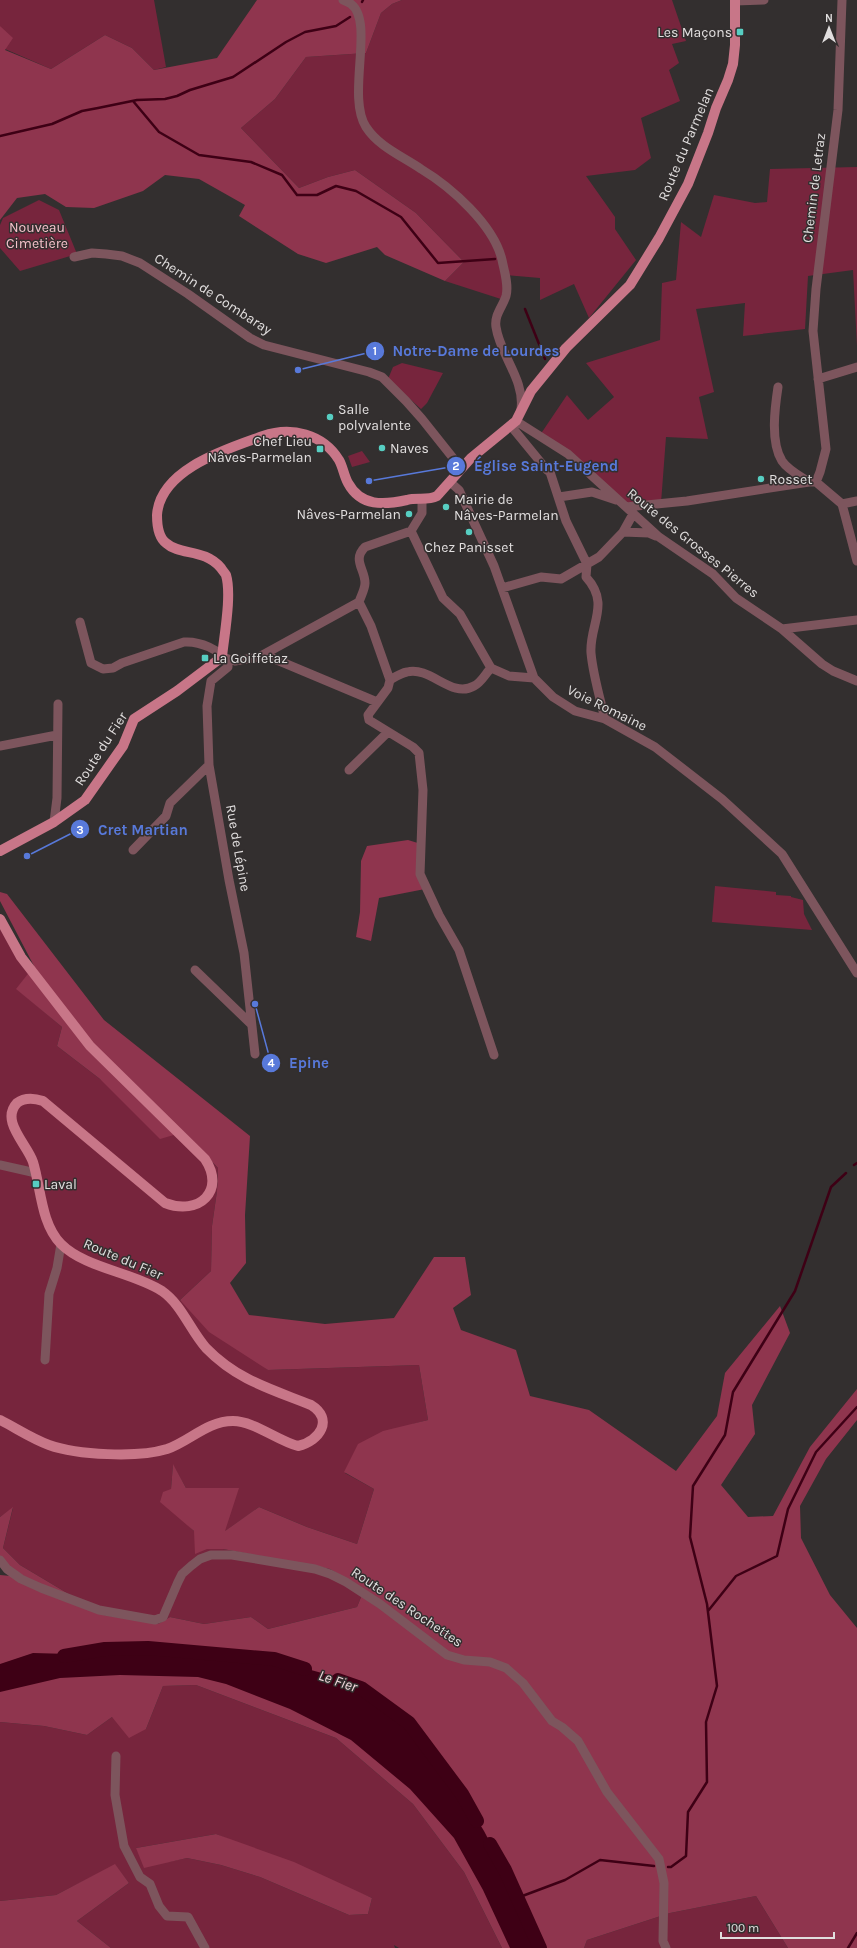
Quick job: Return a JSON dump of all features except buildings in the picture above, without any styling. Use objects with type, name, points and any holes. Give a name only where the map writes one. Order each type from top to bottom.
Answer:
[{"type":"main road","name":"Route du Parmelan","points":[[450,482],[461,468],[513,424],[531,391],[566,348],[630,285],[659,238],[680,200],[728,80],[733,64],[735,0]]},
{"type":"main road","points":[[222,657],[228,600],[226,574],[217,564],[205,556],[177,549],[166,544],[159,534],[157,521],[158,509],[169,484],[200,461],[272,433],[295,432],[314,437],[329,447],[343,468],[347,481],[353,491],[367,501],[389,504],[414,498],[432,498],[437,496],[450,482]]},
{"type":"main road","name":"Route du Fier","points":[[0,851],[54,822],[85,800],[123,746],[134,719],[177,691],[222,657]]},
{"type":"main road","name":"Route du Fier","points":[[0,919],[21,957],[90,1046],[205,1159],[213,1178],[207,1197],[200,1203],[183,1208],[165,1203],[43,1101],[27,1098],[19,1101],[13,1107],[9,1119],[14,1134],[31,1157],[47,1218],[56,1238],[61,1244],[81,1258],[148,1283],[168,1295],[205,1347],[223,1362],[247,1380],[318,1409],[323,1423],[321,1431],[314,1440],[298,1446],[249,1425],[236,1421],[224,1421],[212,1425],[167,1449],[152,1452],[109,1453],[82,1452],[56,1447],[40,1441],[0,1420]]},
{"type":"street","points":[[343,0],[351,4],[359,16],[358,105],[362,120],[367,128],[382,144],[434,177],[459,198],[486,227],[498,246],[502,259],[507,289],[506,297],[496,317],[495,324],[506,358],[521,392],[520,411]]},
{"type":"street","points":[[735,0],[764,0]]},
{"type":"street","name":"Chemin de Letraz","points":[[812,482],[820,472],[826,449],[818,379],[814,324],[816,289],[838,110],[842,0]]},
{"type":"street","name":"Chemin de Combaray","points":[[74,257],[92,253],[128,259],[157,274],[250,338],[264,345],[369,372],[382,377],[422,419],[461,468]]},
{"type":"street","points":[[818,379],[857,367]]},
{"type":"street","points":[[778,387],[774,414],[779,453],[782,461],[842,504],[857,561]]},
{"type":"street","points":[[513,424],[550,472],[571,534],[587,564],[586,577],[594,585],[598,608],[598,618],[592,641],[591,653],[605,719]]},
{"type":"street","name":"Route des Grosses Pierres","points":[[513,424],[568,454],[659,537],[712,574],[736,598],[782,629],[822,664],[857,682]]},
{"type":"street","name":"Voie Romaine","points":[[450,482],[459,490],[494,566],[534,678],[553,697],[575,711],[605,719],[655,747],[722,799],[782,854],[857,973]]},
{"type":"street","points":[[559,497],[592,492],[622,504],[687,501],[812,482]]},
{"type":"street","points":[[80,622],[91,663],[103,669],[113,668],[122,663],[184,642],[204,644],[222,657],[235,661],[265,655],[359,602],[365,584],[358,561],[362,551],[366,547],[411,531],[422,513],[422,499]]},
{"type":"street","points":[[842,504],[857,501]]},
{"type":"street","points":[[502,588],[541,578],[561,579],[599,557],[623,532],[633,514]]},
{"type":"street","points":[[411,531],[443,598],[460,614],[491,668],[509,676],[534,678]]},
{"type":"street","points":[[623,532],[649,533],[659,537]]},
{"type":"street","points":[[359,602],[371,626],[390,680],[390,685],[368,715],[368,720],[387,733],[413,747],[419,753],[423,790],[420,874],[438,915],[459,950],[494,1055]]},
{"type":"street","points":[[782,629],[857,620]]},
{"type":"street","points":[[265,655],[377,702]]},
{"type":"street","name":"Rue de Lépine","points":[[222,657],[226,661],[228,667],[211,681],[207,706],[209,766],[229,880],[244,953],[255,1054]]},
{"type":"street","points":[[390,680],[406,672],[420,672],[452,687],[465,688],[475,686],[491,668]]},
{"type":"street","points":[[54,822],[57,798],[58,704]]},
{"type":"street","points":[[349,770],[387,733]]},
{"type":"street","points":[[0,746],[57,735]]},
{"type":"street","points":[[133,850],[166,816],[170,804],[209,766]]},
{"type":"street","points":[[195,970],[251,1024]]},
{"type":"street","points":[[0,1165],[36,1172]]},
{"type":"street","points":[[45,1360],[49,1294],[57,1268],[61,1244]]},
{"type":"street","name":"Route des Rochettes","points":[[0,1560],[6,1569],[21,1579],[99,1610],[159,1620],[163,1617],[182,1574],[200,1559],[210,1556],[232,1555],[315,1569],[346,1582],[380,1604],[447,1655],[464,1660],[490,1662],[506,1668],[523,1684],[552,1721],[562,1727],[578,1741],[607,1792],[659,1859],[664,1883],[663,1942],[666,1948]]},
{"type":"street","points":[[116,1756],[115,1795],[124,1846],[129,1857],[140,1877],[150,1884],[159,1906],[167,1916],[188,1917],[205,1948]]},
{"type":"green space","points":[[0,0],[154,0],[166,67],[154,70],[132,48],[105,35],[51,69],[5,49],[0,26]]},
{"type":"green space","points":[[402,0],[672,0],[686,41],[672,44],[679,63],[669,70],[680,101],[641,118],[651,158],[635,170],[586,176],[615,217],[615,229],[636,260],[589,318],[574,284],[540,300],[540,278],[505,275],[504,300],[445,281],[464,262],[416,213],[355,170],[328,177],[299,188],[241,128],[275,99],[306,57],[366,53],[381,13],[392,4]]},
{"type":"green space","points":[[857,167],[857,346],[853,270],[808,276],[805,329],[743,336],[745,303],[696,309],[714,392],[699,397],[708,439],[666,437],[661,503],[625,503],[540,435],[567,395],[588,420],[614,397],[586,363],[660,340],[662,283],[676,280],[681,222],[701,237],[714,195],[755,203],[767,202],[770,169]]},
{"type":"green space","name":"Nouveau Cimetière","points":[[39,200],[59,210],[77,254],[20,271],[0,248],[0,225],[3,218]]},
{"type":"green space","points":[[402,363],[443,373],[427,403],[421,409],[388,379],[393,367]]},
{"type":"green space","points":[[362,451],[370,462],[352,467],[348,456]]},
{"type":"green space","points":[[715,886],[776,892],[776,895],[791,896],[803,900],[804,914],[812,930],[712,922]]},
{"type":"green space","points":[[0,929],[29,973],[17,989],[62,1027],[57,1046],[100,1079],[183,1132],[218,1168],[217,1191],[212,1226],[211,1271],[180,1300],[268,1370],[419,1365],[428,1420],[413,1424],[345,1473],[374,1489],[357,1544],[307,1527],[259,1507],[224,1532],[186,1488],[173,1465],[171,1489],[182,1519],[194,1531],[207,1549],[223,1549],[330,1569],[364,1590],[357,1607],[268,1629],[251,1617],[204,1624],[170,1617],[158,1624],[104,1615],[20,1565],[3,1548],[13,1508],[0,1517]]},
{"type":"green space","points":[[196,1685],[336,1738],[413,1804],[464,1872],[502,1948],[399,1948],[394,1945],[395,1948],[111,1948],[77,1921],[129,1883],[115,1865],[56,1895],[0,1901],[0,1722],[44,1726],[87,1735],[112,1717],[146,1729],[163,1686]],"holes":[[[216,1834],[372,1898],[368,1914],[349,1915],[260,1877],[221,1865],[187,1858],[168,1862],[136,1848]]]},
{"type":"green space","points":[[756,1896],[788,1948],[584,1948],[587,1940],[670,1913]]},
{"type":"shaded area","points":[[257,0],[402,0],[392,4],[381,13],[366,53],[306,57],[275,99],[241,128],[299,188],[328,177],[355,170],[416,213],[464,262],[445,281],[385,255],[377,247],[326,263],[298,254],[239,216],[245,205],[199,179],[165,175],[143,191],[94,208],[66,207],[45,194],[17,198],[0,220],[0,26],[13,38],[5,50],[51,69],[105,35],[132,48],[154,70],[217,58]]},
{"type":"shaded area","points":[[408,840],[421,844],[425,889],[379,898],[371,941],[356,937],[360,912],[361,861],[367,846]]},
{"type":"shaded area","points":[[0,892],[7,894],[104,1020],[250,1136],[245,1215],[246,1263],[230,1283],[249,1315],[325,1324],[394,1318],[434,1257],[465,1257],[471,1295],[453,1308],[461,1330],[516,1350],[530,1396],[589,1410],[676,1471],[717,1416],[725,1373],[780,1306],[790,1333],[752,1405],[755,1434],[721,1485],[748,1517],[773,1516],[810,1447],[857,1389],[857,1420],[826,1459],[800,1506],[801,1538],[830,1595],[857,1628],[857,1948],[788,1948],[756,1896],[670,1913],[587,1940],[584,1948],[502,1948],[464,1872],[413,1804],[336,1738],[196,1685],[163,1686],[146,1729],[129,1738],[112,1717],[87,1735],[44,1726],[0,1722],[0,1575],[11,1576],[0,1566],[0,1517],[13,1507],[3,1548],[20,1565],[104,1615],[158,1624],[170,1617],[204,1624],[251,1617],[268,1629],[357,1607],[364,1590],[330,1569],[223,1549],[207,1549],[195,1554],[194,1531],[160,1502],[163,1492],[171,1489],[173,1464],[186,1488],[239,1488],[225,1531],[259,1507],[307,1527],[357,1544],[374,1489],[344,1472],[358,1444],[383,1431],[428,1420],[419,1365],[268,1370],[209,1332],[180,1300],[211,1271],[212,1226],[217,1191],[218,1168],[184,1132],[160,1139],[100,1079],[57,1046],[62,1027],[16,989],[34,966],[0,901]]},
{"type":"shaded area","points":[[216,1834],[294,1862],[372,1898],[368,1914],[349,1915],[260,1877],[221,1865],[187,1858],[144,1868],[136,1848]]},
{"type":"shaded area","points":[[115,1864],[129,1883],[77,1921],[111,1948],[0,1948],[0,1901],[56,1895]]},
{"type":"water","points":[[148,1649],[201,1656],[274,1660],[333,1676],[361,1689],[388,1705],[409,1724],[462,1795],[484,1831],[505,1871],[539,1948],[510,1948],[483,1890],[454,1838],[410,1789],[351,1740],[290,1709],[226,1684],[198,1677],[120,1675],[60,1678],[0,1692],[0,1664],[33,1653],[70,1654],[105,1650]]},
{"type":"waterway","points":[[0,136],[52,124],[82,111],[137,100],[165,99],[177,96],[190,90],[233,77],[286,42],[305,32],[336,26],[350,17]]},
{"type":"waterway","points":[[133,101],[159,132],[199,155],[251,162],[282,175],[297,195],[317,195],[336,186],[356,191],[401,217],[438,263],[495,259]]},
{"type":"waterway","points":[[525,309],[545,359]]},
{"type":"waterway","points":[[668,1867],[671,1867],[686,1856],[688,1812],[707,1782],[706,1722],[717,1686],[707,1604],[690,1537],[693,1486],[725,1435],[733,1392],[795,1291],[831,1187],[846,1173]]},
{"type":"waterway","points":[[708,1611],[736,1576],[777,1556],[788,1509],[816,1452],[857,1407]]},
{"type":"waterway","name":"Le Fier","points":[[64,1656],[105,1649],[148,1648],[274,1659],[305,1669]]},
{"type":"waterway","name":"Le Fier","points":[[338,1680],[361,1688],[409,1723],[462,1794],[477,1821]]},
{"type":"waterway","name":"Le Fier","points":[[490,1844],[505,1870],[540,1948]]},
{"type":"waterway","points":[[517,1898],[565,1880],[600,1860],[654,1866]]},
{"type":"waterway","points":[[848,1948],[857,1933]]},
{"type":"place","name":"Les Maçons","points":[[740,32]]},
{"type":"place","name":"Notre-Dame de Lourdes","points":[[298,370]]},
{"type":"place","name":"Salle polyvalente","points":[[330,417]]},
{"type":"place","name":"Naves","points":[[382,448]]},
{"type":"place","name":"Chef Lieu Nâves-Parmelan","points":[[320,449]]},
{"type":"place","name":"Rosset","points":[[761,479]]},
{"type":"place","name":"Église Saint-Eugend","points":[[369,481]]},
{"type":"place","name":"Mairie de Nâves-Parmelan","points":[[446,507]]},
{"type":"place","name":"Nâves-Parmelan","points":[[409,514]]},
{"type":"place","name":"Chez Panisset","points":[[469,532]]},
{"type":"place","name":"La Goiffetaz","points":[[205,658]]},
{"type":"place","name":"Cret Martian","points":[[27,856]]},
{"type":"place","name":"Epine","points":[[255,1004]]},
{"type":"place","name":"Laval","points":[[36,1184]]}]
